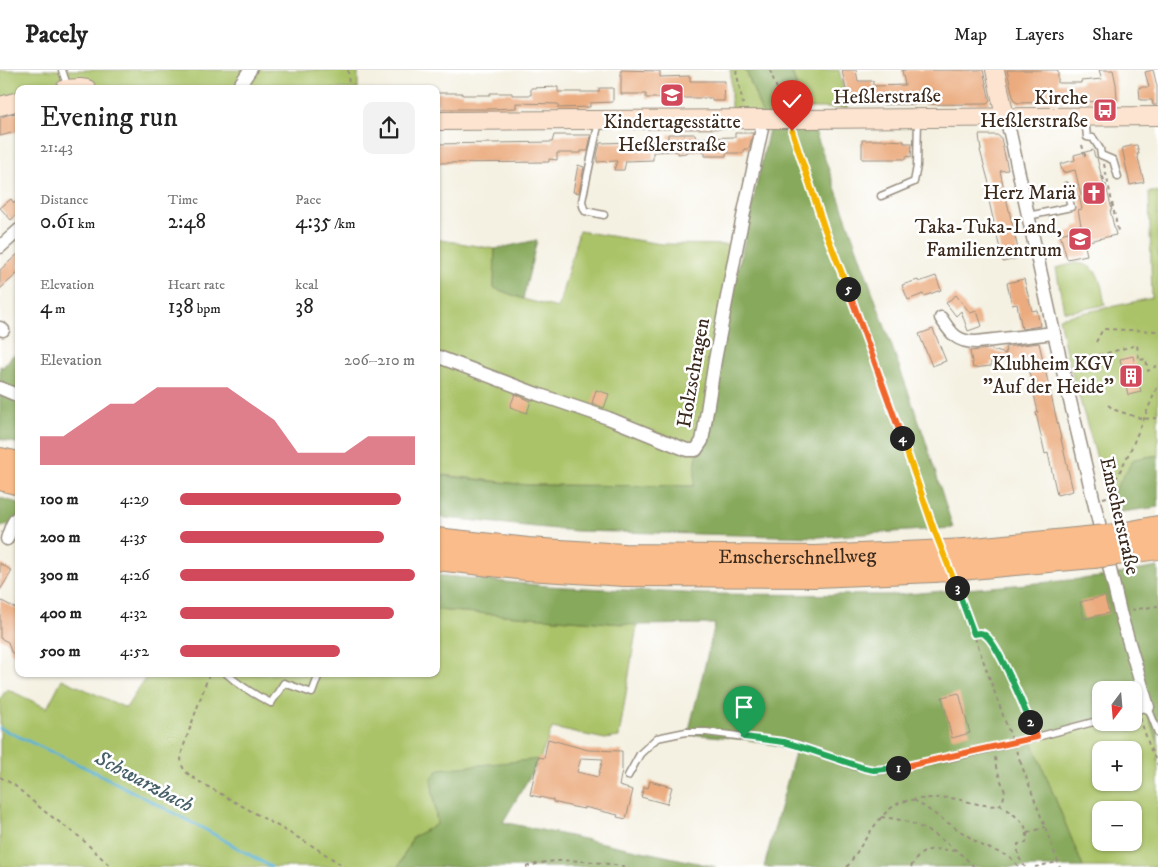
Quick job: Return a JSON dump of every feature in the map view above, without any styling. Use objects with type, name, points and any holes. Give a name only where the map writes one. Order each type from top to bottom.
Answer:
[{"type":"highway","points":[[0,460],[15,463]]},
{"type":"highway","points":[[0,478],[15,482]]},
{"type":"highway","name":"Emscherschnellweg","points":[[1120,544],[1158,528]]},
{"type":"highway","name":"Emscherschnellweg","points":[[440,540],[528,550],[624,556],[948,560]]},
{"type":"highway","name":"Emscherschnellweg","points":[[440,558],[527,568],[624,574],[816,575],[948,560],[1120,544],[1158,547]]},
{"type":"street","points":[[240,85],[250,70]]},
{"type":"street","name":"Emscherstraße","points":[[995,70],[1134,681]]},
{"type":"street","points":[[0,106],[15,102]]},
{"type":"street","name":"Heßlerstraße","points":[[440,121],[1158,116]]},
{"type":"street","name":"Holzschragen","points":[[440,358],[608,418],[687,450],[696,450],[702,441],[737,245],[765,119]]},
{"type":"street","points":[[0,247],[15,234]]},
{"type":"street","points":[[941,318],[952,334],[961,340],[969,342],[1054,333]]},
{"type":"street","points":[[0,388],[15,394]]},
{"type":"street","points":[[7,539],[15,520]]},
{"type":"lane","points":[[62,70],[66,85]]},
{"type":"lane","points":[[881,196],[914,182],[917,166],[918,117]]},
{"type":"lane","points":[[1085,117],[1087,137],[1093,138],[1102,155],[1113,160],[1118,177]]},
{"type":"lane","points":[[599,120],[582,201],[586,211],[604,215]]},
{"type":"lane","points":[[1028,216],[1071,207],[1066,186]]},
{"type":"lane","points":[[230,677],[252,694],[271,703],[284,684],[312,693],[319,677]]},
{"type":"lane","points":[[1142,712],[1158,733]]},
{"type":"lane","points":[[628,776],[640,754],[657,738],[686,732],[706,732],[784,742],[854,766],[874,770],[898,768],[949,758],[1092,722]]},
{"type":"path","points":[[348,70],[349,85]]},
{"type":"path","points":[[736,70],[744,119]]},
{"type":"path","points":[[770,70],[783,105]]},
{"type":"path","points":[[792,131],[825,230],[864,331],[1005,721],[1060,867]]},
{"type":"path","points":[[1082,146],[1086,159]]},
{"type":"path","points":[[1102,155],[1118,231]]},
{"type":"path","points":[[1104,187],[1106,187],[1103,177],[1106,176]]},
{"type":"path","points":[[1096,342],[1103,330],[1158,331]]},
{"type":"path","points":[[1099,355],[1136,345],[1139,360],[1146,358],[1148,371],[1158,365]]},
{"type":"path","points":[[1094,500],[1107,497],[1131,449],[1158,385]]},
{"type":"path","points":[[1108,405],[1115,410],[1143,419],[1158,418]]},
{"type":"path","points":[[1120,612],[1158,606]]},
{"type":"path","points":[[974,634],[986,635],[994,645],[1037,737]]},
{"type":"path","points":[[208,677],[183,748],[180,759],[182,767],[188,775],[311,844],[345,867]]},
{"type":"path","points":[[1142,717],[1150,748],[1158,765]]},
{"type":"path","points":[[846,867],[881,817],[898,803],[933,798],[950,798],[992,807],[1000,805],[1005,792],[996,767],[997,746]]},
{"type":"path","points":[[0,777],[14,785],[44,811],[81,838],[111,867]]},
{"type":"path","points":[[914,800],[981,845],[1010,857],[1019,867]]},
{"type":"path","points":[[1000,805],[1012,813],[1027,833],[1026,843],[1018,844],[1018,856],[1025,867]]},
{"type":"path","points":[[881,817],[909,822],[925,829],[974,867]]},
{"type":"path","points":[[1027,833],[1045,827]]},
{"type":"path","points":[[911,867],[924,851],[936,848],[957,852]]},
{"type":"path","points":[[526,867],[553,861],[573,860],[626,867]]},
{"type":"path","points":[[1035,867],[1058,862]]},
{"type":"green space","points":[[0,70],[249,70],[239,85],[15,85],[15,101],[0,105]]},
{"type":"green space","points":[[251,70],[358,70],[358,85],[241,85]]},
{"type":"green space","points":[[730,70],[746,70],[763,116],[731,117]]},
{"type":"green space","points":[[746,70],[791,70],[803,108],[763,116]]},
{"type":"green space","points":[[792,70],[839,70],[848,108],[803,108]]},
{"type":"green space","points":[[771,120],[811,120],[924,436],[953,528],[819,537],[576,531],[440,517],[440,475],[526,485],[694,486],[696,460]]},
{"type":"green space","points":[[1149,192],[1158,192],[1158,455],[1134,459],[1109,499],[1066,353],[1059,318],[1152,298]]},
{"type":"green space","points":[[579,231],[661,244],[737,245],[694,486],[526,485],[440,474],[440,240],[495,249],[494,288],[523,299],[558,308]]},
{"type":"green space","points":[[537,240],[523,299],[494,288],[495,249]]},
{"type":"green space","points":[[1076,263],[1091,267],[1095,272],[1101,283],[1105,305],[1064,311],[1056,268]]},
{"type":"green space","points":[[13,355],[15,356],[15,393],[0,387],[0,366],[3,367]]},
{"type":"green space","points":[[0,388],[15,395],[15,443],[0,439]]},
{"type":"green space","points":[[1158,455],[1158,507],[1114,513],[1109,499],[1134,459]]},
{"type":"green space","points":[[0,498],[15,502],[15,524],[0,527]]},
{"type":"green space","points":[[1158,567],[1158,742],[1146,711],[1142,712],[1142,681],[1092,681],[1092,724],[1031,739],[1083,867],[764,867],[796,749],[744,739],[688,734],[715,624],[637,625],[440,610],[440,575],[547,586],[704,594],[896,595],[1100,577]]},
{"type":"green space","points":[[440,610],[637,625],[619,737],[605,739],[552,728],[540,759],[431,778],[437,824],[413,837],[398,867],[0,867],[0,699],[7,689],[47,708],[62,679],[126,708],[146,677],[440,677]]},
{"type":"green space","points":[[1146,711],[1158,742],[1158,867],[1083,867],[1031,739],[1092,724],[1092,731],[1142,731],[1142,712]]},
{"type":"green space","points":[[540,759],[503,822],[717,867],[398,867],[413,837],[437,824],[431,778],[439,769]]},
{"type":"building","points":[[621,70],[660,71],[660,77],[690,76],[690,81],[725,81],[724,101],[712,101],[712,98],[646,98],[646,94],[621,94]]},
{"type":"building","points":[[842,70],[856,70],[858,81],[873,81],[873,86],[905,85],[902,70],[983,70],[990,101],[987,104],[849,105]]},
{"type":"building","points":[[1007,70],[1058,70],[1058,83],[1081,83],[1081,81],[1102,79],[1099,70],[1113,70],[1117,101],[1018,103],[1014,101]]},
{"type":"building","points":[[1153,70],[1157,86],[1157,105],[1153,105],[1152,100],[1140,100],[1139,87],[1149,87],[1145,72]]},
{"type":"building","points":[[558,87],[558,92],[599,92],[599,88],[613,88],[613,102],[590,103],[590,107],[558,108],[558,104],[516,103],[516,108],[440,109],[440,93],[490,95],[490,93],[512,93],[512,95],[531,95],[531,88]]},
{"type":"building","points":[[15,113],[15,132],[0,136],[0,117]]},
{"type":"building","points":[[735,133],[753,133],[749,149],[744,149],[744,153],[726,153],[726,156],[705,156],[705,151],[686,151],[686,153],[678,154],[678,151],[653,152],[653,160],[626,161],[624,170],[614,170],[617,161],[597,162],[600,143],[668,141],[668,134],[695,134],[696,138],[735,137]]},
{"type":"building","points":[[554,135],[591,135],[588,151],[581,151],[581,153],[557,153],[557,160],[549,159],[549,162],[440,163],[440,144],[552,142]]},
{"type":"building","points":[[979,135],[997,135],[1001,138],[1008,170],[1000,171],[1020,258],[1003,262],[986,188],[990,187],[980,150]]},
{"type":"building","points":[[862,140],[888,140],[912,143],[911,157],[906,156],[906,159],[862,159]]},
{"type":"building","points":[[1137,145],[1139,154],[1137,154],[1144,182],[1130,185],[1122,148]]},
{"type":"building","points":[[1093,150],[1097,158],[1105,190],[1107,190],[1116,235],[1084,242],[1087,255],[1067,259],[1060,234],[1072,231],[1076,226],[1081,225],[1078,210],[1082,209],[1079,196],[1081,195],[1075,170],[1063,173],[1060,164],[1075,160],[1074,155]]},
{"type":"building","points":[[578,165],[584,167],[579,193],[573,192]]},
{"type":"building","points":[[11,199],[15,202],[15,216],[11,220],[0,208]]},
{"type":"building","points":[[15,257],[15,276],[0,289],[0,270]]},
{"type":"building","points":[[936,276],[941,290],[908,300],[902,285]]},
{"type":"building","points":[[1024,279],[1032,311],[1037,310],[1040,326],[1022,329],[1017,304],[1012,305],[1007,283]]},
{"type":"building","points":[[956,295],[970,313],[977,311],[982,326],[968,331],[961,311],[956,316],[946,303]]},
{"type":"building","points":[[933,329],[946,361],[932,366],[919,334]]},
{"type":"building","points":[[1039,343],[1073,491],[1057,495],[1048,453],[1045,454],[1026,359],[991,362],[991,366],[973,368],[970,351],[989,349],[1006,354],[1005,347]]},
{"type":"building","name":"Klubheim KGV \"Auf der Heide\"","points":[[1133,356],[1141,392],[1128,395],[1120,359]]},
{"type":"building","points":[[596,390],[609,394],[604,408],[592,403]]},
{"type":"building","points":[[515,394],[531,401],[527,413],[510,407]]},
{"type":"building","points":[[0,563],[12,571],[0,590]]},
{"type":"building","points":[[1105,596],[1109,613],[1084,619],[1080,602]]},
{"type":"building","points":[[0,600],[15,608],[15,654],[11,652],[8,642],[0,638]]},
{"type":"building","points":[[959,693],[970,733],[952,738],[942,697]]},
{"type":"building","points":[[548,739],[588,750],[622,751],[622,770],[619,786],[633,790],[626,819],[617,817],[618,815],[584,807],[584,809],[569,806],[530,795],[538,757],[544,758]],"holes":[[[581,758],[603,759],[598,777],[577,772]]]},
{"type":"building","points":[[650,781],[672,787],[667,804],[641,797],[644,787],[648,788]]},
{"type":"waterway","name":"Schwarzbach","points":[[0,728],[97,773],[208,831],[271,867]]},
{"type":"place","name":"Kindertagesstätte Heßlerstraße","points":[[672,95]]},
{"type":"place","name":"Kirche Heßlerstraße","points":[[1105,110]]},
{"type":"place","name":"Herz Mariä","points":[[1094,193]]},
{"type":"place","name":"Taka-Tuka-Land, Familienzentrum","points":[[1080,239]]},
{"type":"place","name":"Klubheim KGV \"Auf der Heide\"","points":[[1131,376]]},
{"type":"route","points":[[744,737],[784,742],[854,766],[874,770],[886,770],[949,758],[1037,737],[994,645],[986,635],[974,634],[934,530],[864,331],[825,230],[792,131]]}]
